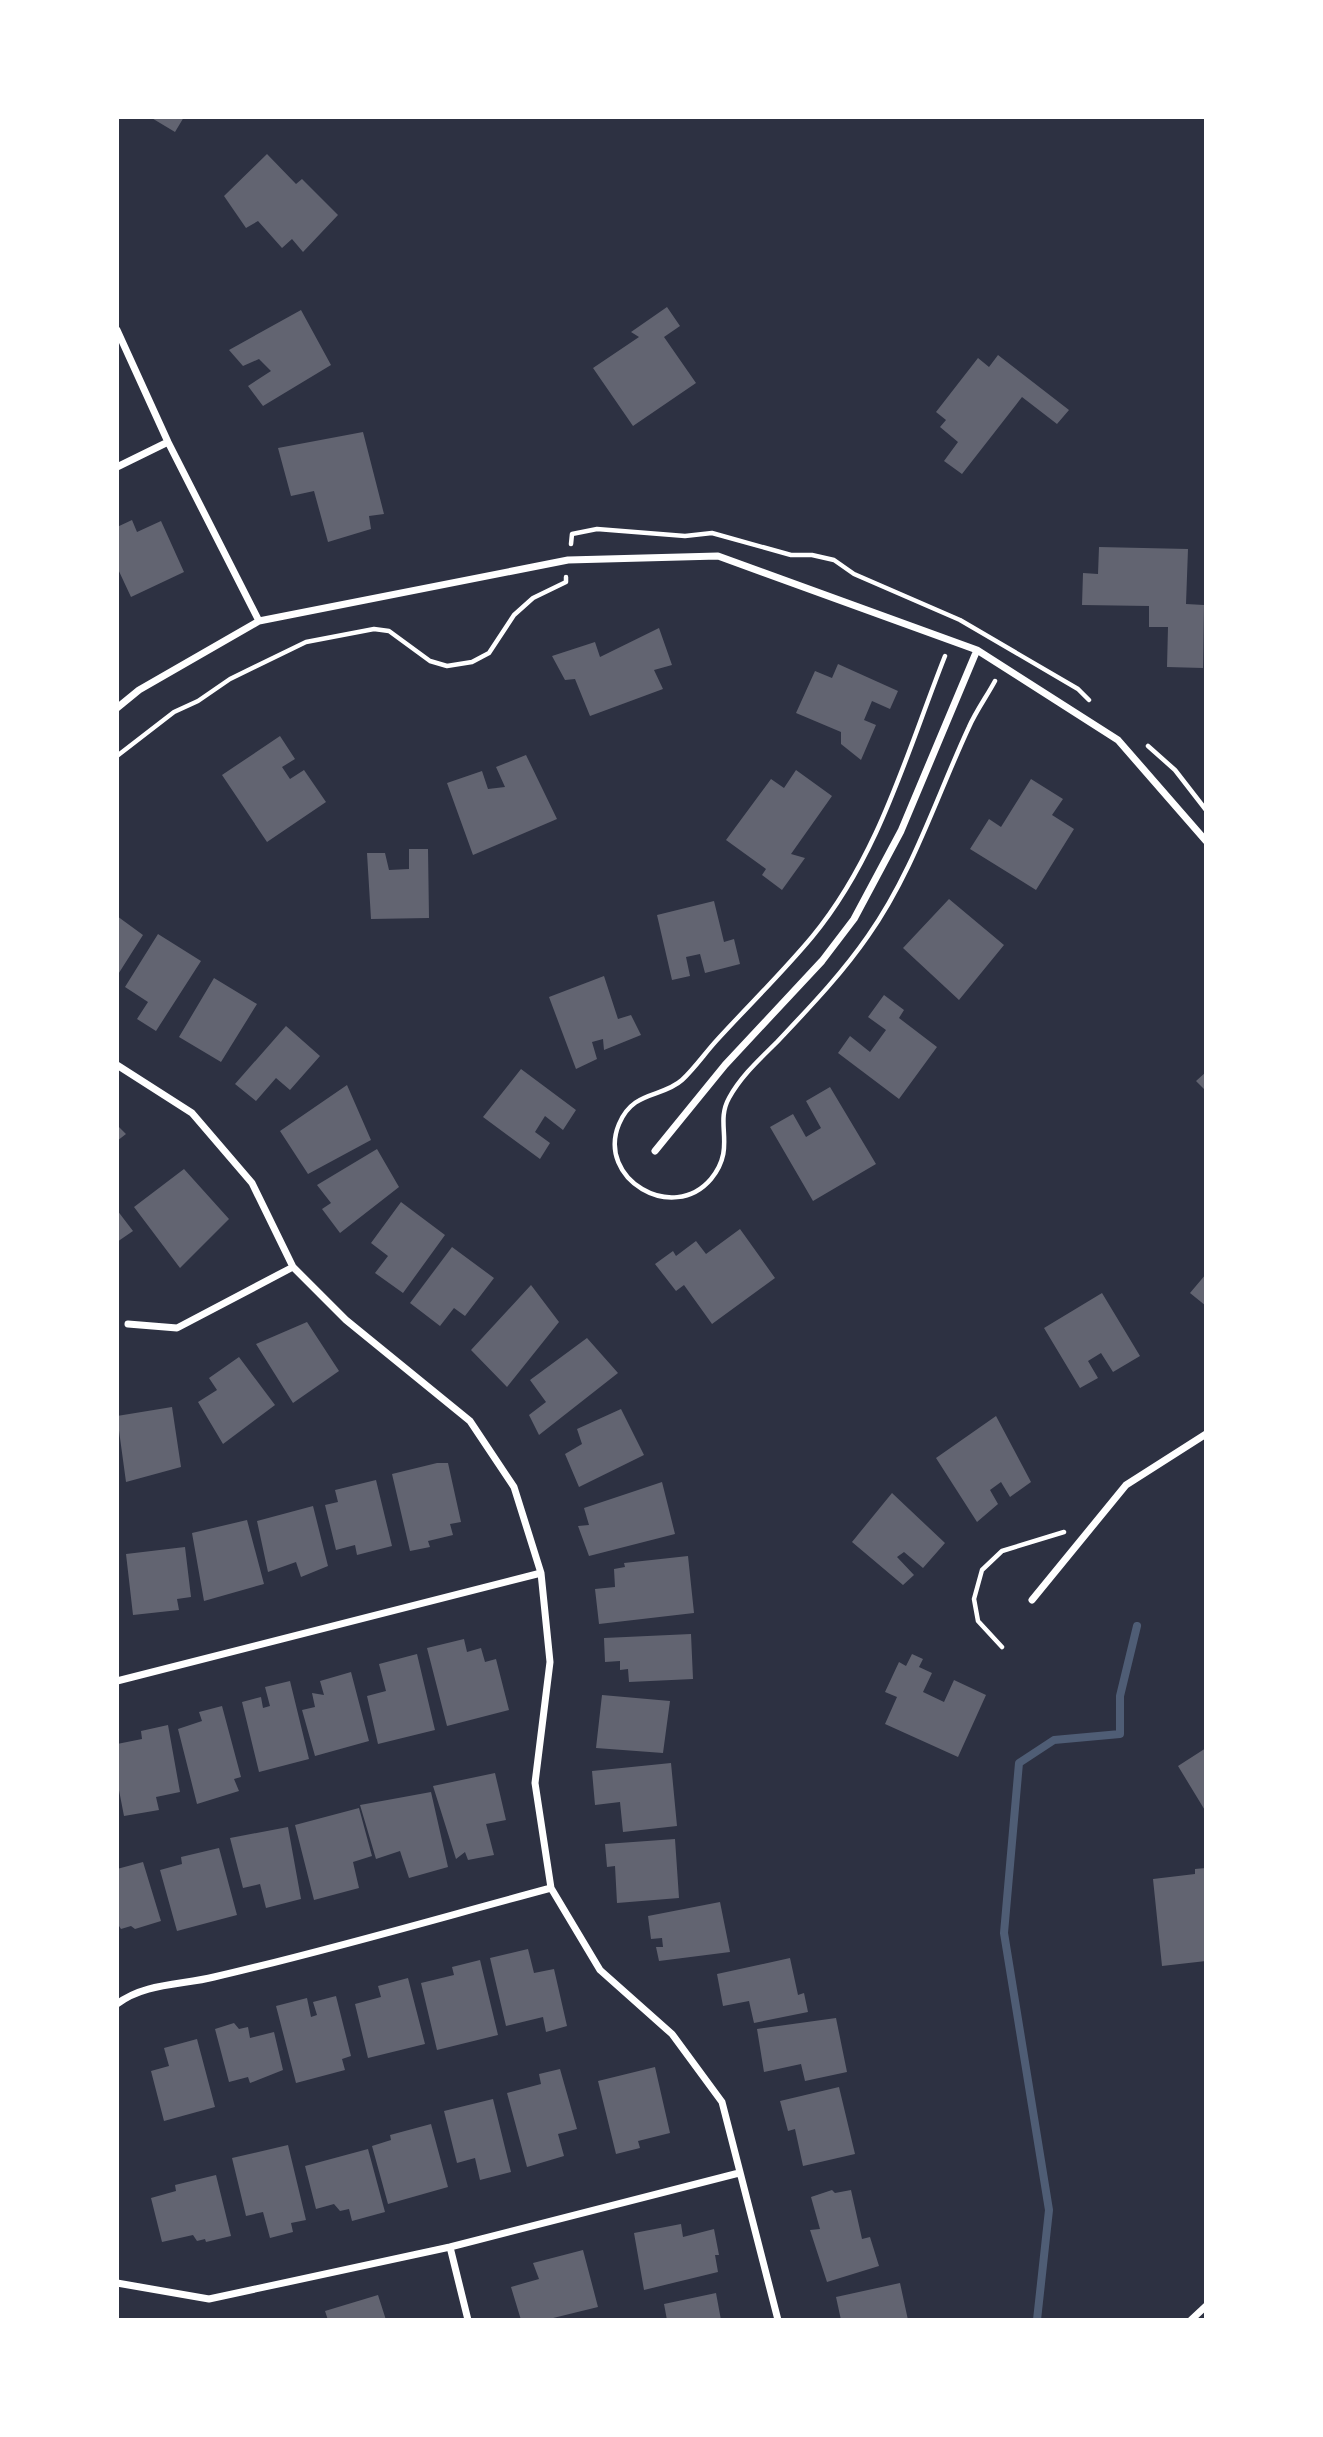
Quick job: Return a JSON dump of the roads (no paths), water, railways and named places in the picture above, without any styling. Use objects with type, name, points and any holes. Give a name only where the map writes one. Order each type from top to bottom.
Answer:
[{"type":"street","points":[[117,330],[168,442],[260,621]]},
{"type":"street","points":[[117,467],[168,442]]},
{"type":"street","points":[[117,708],[139,690],[260,621],[568,560],[718,556],[977,650],[1118,740],[1206,841]]},
{"type":"street","points":[[655,1152],[725,1065],[822,961],[854,919],[901,831],[977,650]]},
{"type":"street","points":[[117,1065],[191,1113],[252,1183],[293,1266],[346,1320],[470,1421],[514,1487],[541,1573],[550,1662],[535,1783],[551,1888],[600,1970],[673,2034],[722,2102],[738,2173],[778,2320]]},
{"type":"street","points":[[128,1324],[177,1328],[293,1266]]},
{"type":"street","points":[[1032,1600],[1126,1485],[1206,1434]]},
{"type":"street","points":[[117,1681],[541,1573]]},
{"type":"street","points":[[117,2004],[130,1994],[213,1978],[551,1888]]},
{"type":"street","points":[[117,2283],[209,2299],[450,2247],[738,2173]]},
{"type":"street","points":[[450,2247],[468,2320]]},
{"type":"street","points":[[1191,2320],[1206,2306]]},
{"type":"waterway","points":[[1037,2320],[1049,2210],[1004,1933],[1019,1763],[1054,1740],[1120,1734],[1120,1696],[1137,1626]]}]
